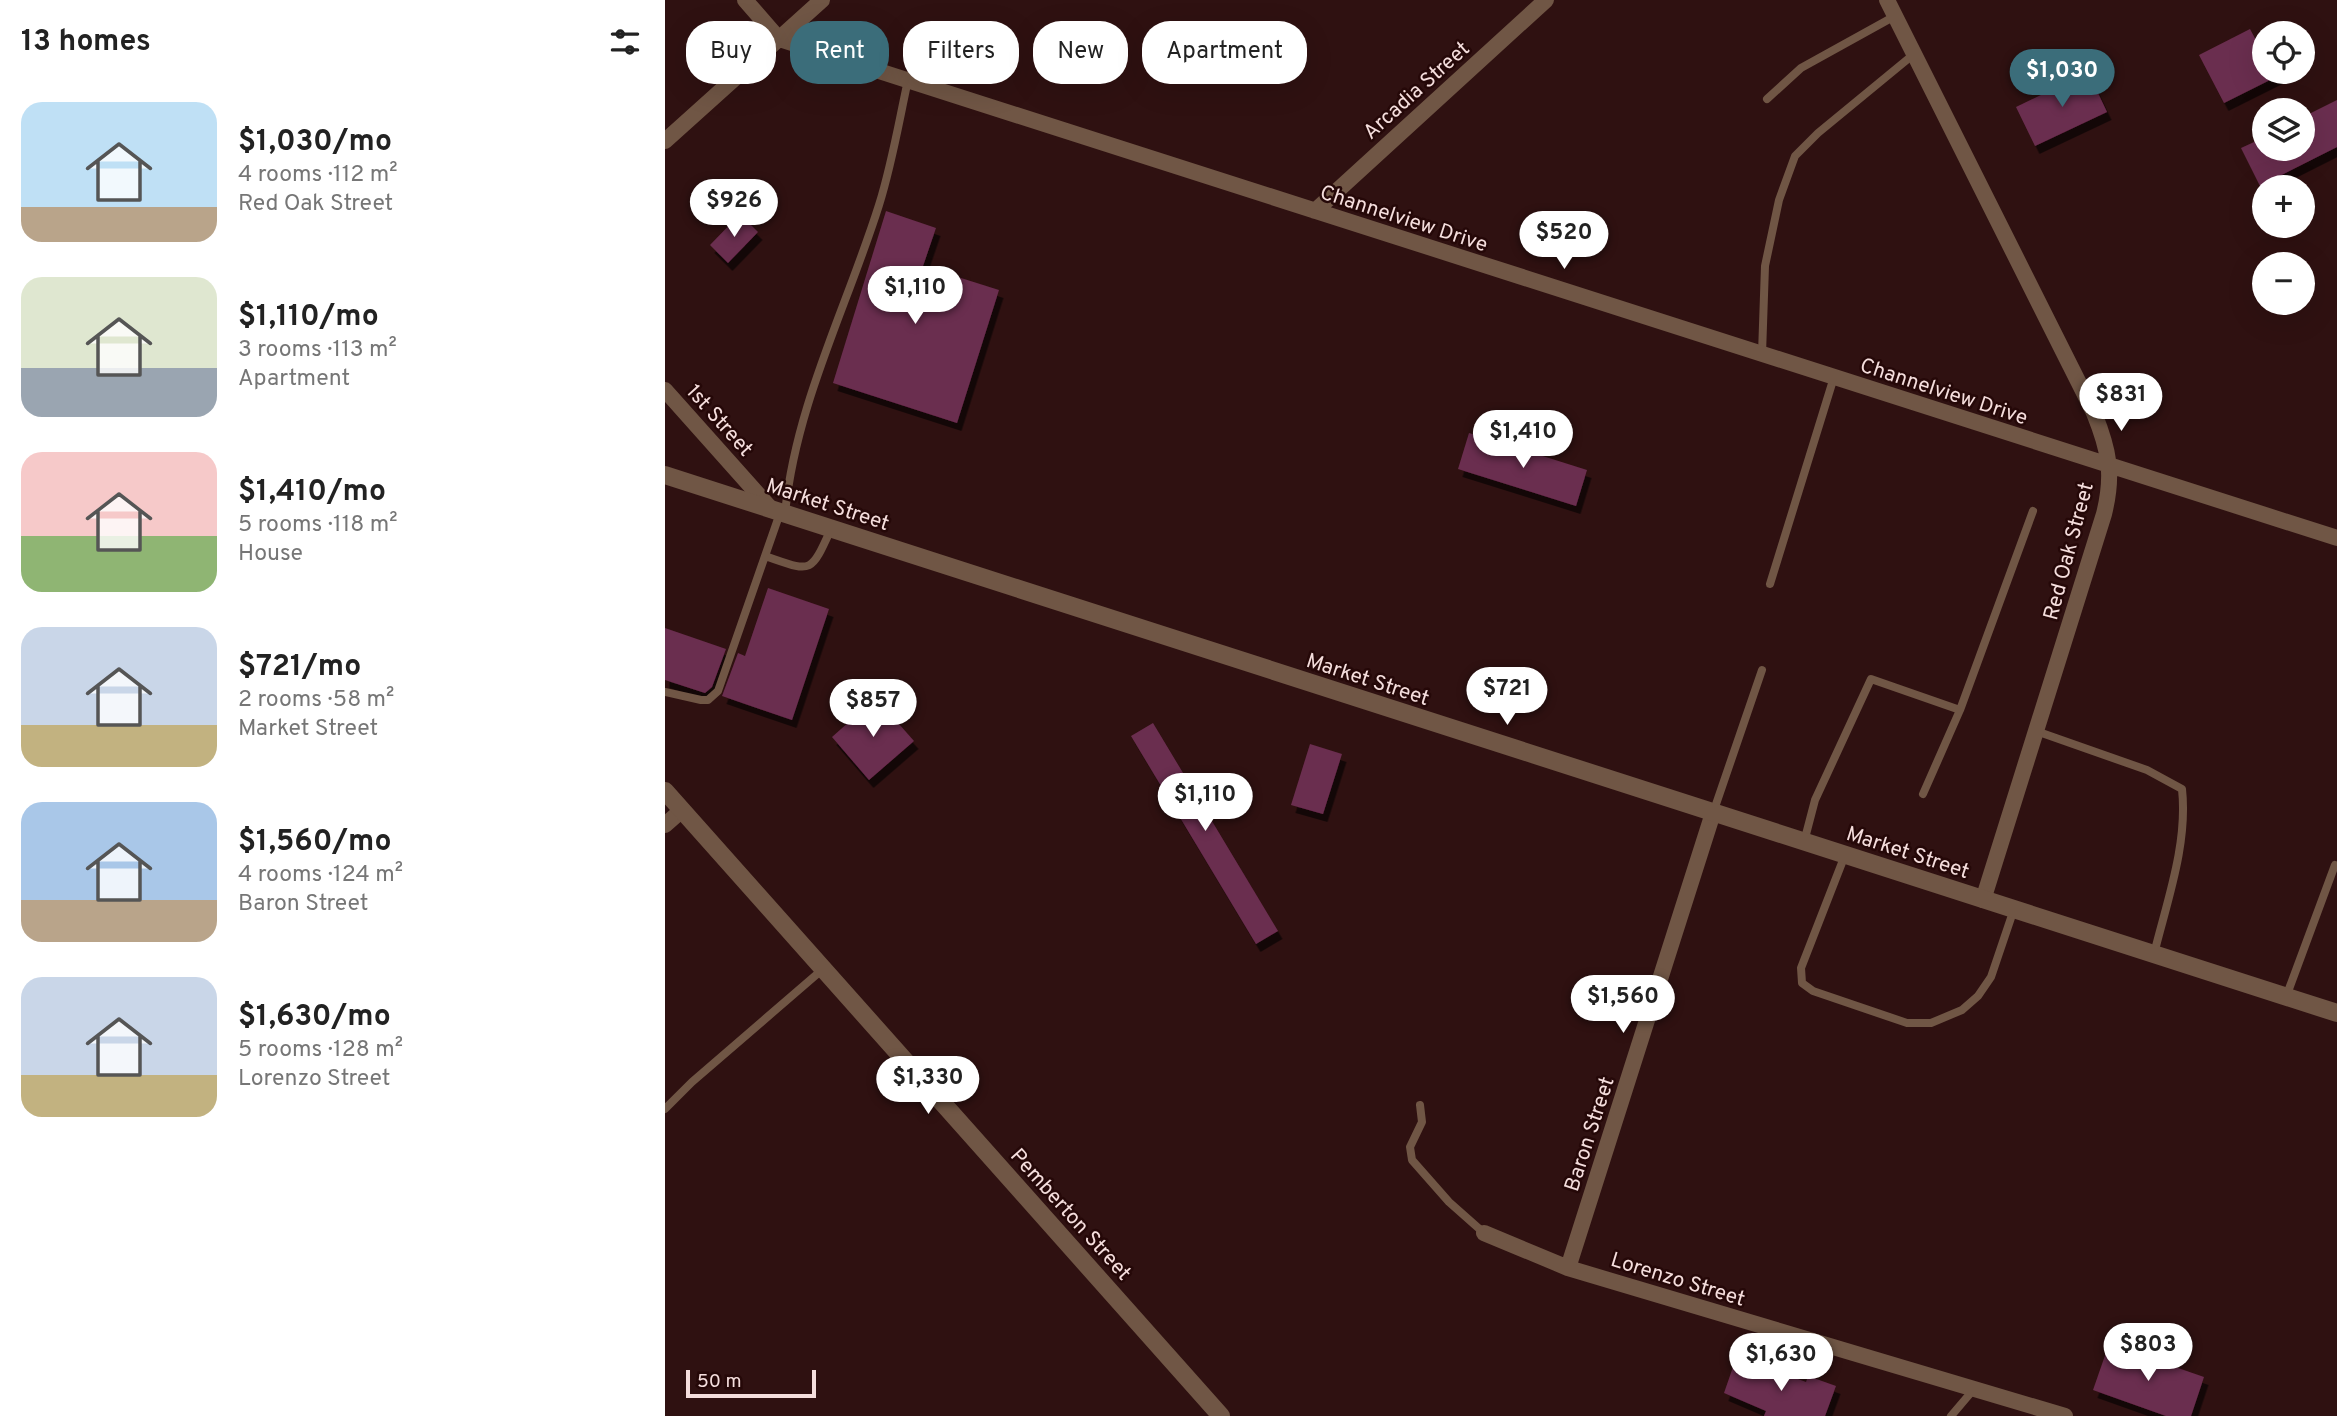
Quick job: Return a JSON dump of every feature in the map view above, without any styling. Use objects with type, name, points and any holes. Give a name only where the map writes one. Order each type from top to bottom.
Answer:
[{"type":"street","points":[[745,0],[779,39]]},
{"type":"street","points":[[665,142],[822,0]]},
{"type":"street","name":"Arcadia Street","points":[[1315,211],[1546,0]]},
{"type":"street","name":"Red Oak Street","points":[[1887,0],[2094,413],[2110,466],[2109,495],[2104,514],[1983,900]]},
{"type":"street","name":"Channelview Drive","points":[[779,39],[903,78]]},
{"type":"street","name":"Channelview Drive","points":[[920,84],[2337,538]]},
{"type":"street","name":"1st Street","points":[[665,390],[779,512]]},
{"type":"street","name":"Market Street","points":[[665,475],[2337,1013]]},
{"type":"street","name":"Pemberton Street","points":[[665,791],[1221,1416]]},
{"type":"street","points":[[665,825],[682,810]]},
{"type":"street","name":"Baron Street","points":[[1568,1268],[1713,813]]},
{"type":"street","name":"Lorenzo Street","points":[[1484,1233],[1568,1268],[2065,1416]]},
{"type":"lane","points":[[1767,99],[1801,68],[1895,16]]},
{"type":"lane","points":[[1762,354],[1765,266],[1779,200],[1795,156],[1818,133],[1914,54]]},
{"type":"lane","points":[[665,692],[708,700],[718,691],[779,512],[817,376],[880,204],[907,84]]},
{"type":"lane","points":[[1770,584],[1833,377]]},
{"type":"lane","points":[[1923,794],[1960,710],[2033,511]]},
{"type":"lane","points":[[765,556],[799,568],[812,565],[831,529]]},
{"type":"lane","points":[[1713,813],[1762,670]]},
{"type":"lane","points":[[1804,842],[1815,800],[1871,679],[1960,710]]},
{"type":"lane","points":[[2036,731],[2147,770],[2182,789],[2184,808],[2175,870],[2154,954]]},
{"type":"lane","points":[[1845,855],[1801,968],[1802,982],[1812,991],[1907,1023],[1931,1023],[1962,1010],[1978,996],[1991,977],[2014,909]]},
{"type":"lane","points":[[2286,997],[2335,864]]},
{"type":"lane","points":[[665,1109],[692,1082],[823,969]]},
{"type":"lane","points":[[1420,1105],[1422,1122],[1409,1147],[1412,1160],[1449,1202],[1484,1233]]},
{"type":"lane","points":[[1951,1416],[1974,1389]]},
{"type":"building","points":[[2250,29],[2252,84],[2262,84],[2224,103],[2199,55]]},
{"type":"building","points":[[2088,72],[2107,112],[2035,146],[2016,107]]},
{"type":"building","points":[[2337,100],[2337,147],[2315,158],[2315,111]]},
{"type":"building","points":[[2252,143],[2252,161],[2309,161],[2282,175],[2254,175],[2241,148]]},
{"type":"building","points":[[886,211],[936,228],[923,266],[999,290],[957,423],[833,383]]},
{"type":"building","points":[[740,214],[758,232],[728,263],[710,245]]},
{"type":"building","points":[[1469,433],[1587,470],[1576,506],[1458,469]]},
{"type":"building","points":[[768,588],[829,609],[792,720],[722,696],[738,653],[745,656]]},
{"type":"building","points":[[665,628],[726,649],[712,687],[705,693],[665,680]]},
{"type":"building","points":[[876,698],[914,741],[869,780],[832,737]]},
{"type":"building","points":[[1153,723],[1278,931],[1256,944],[1131,736]]},
{"type":"building","points":[[1310,744],[1342,754],[1323,814],[1291,805]]},
{"type":"building","points":[[2109,1344],[2204,1377],[2191,1416],[2166,1416],[2093,1390]]},
{"type":"building","points":[[1733,1367],[1762,1377],[1766,1367],[1806,1382],[1808,1376],[1836,1386],[1825,1416],[1764,1416],[1766,1411],[1724,1393]]}]
